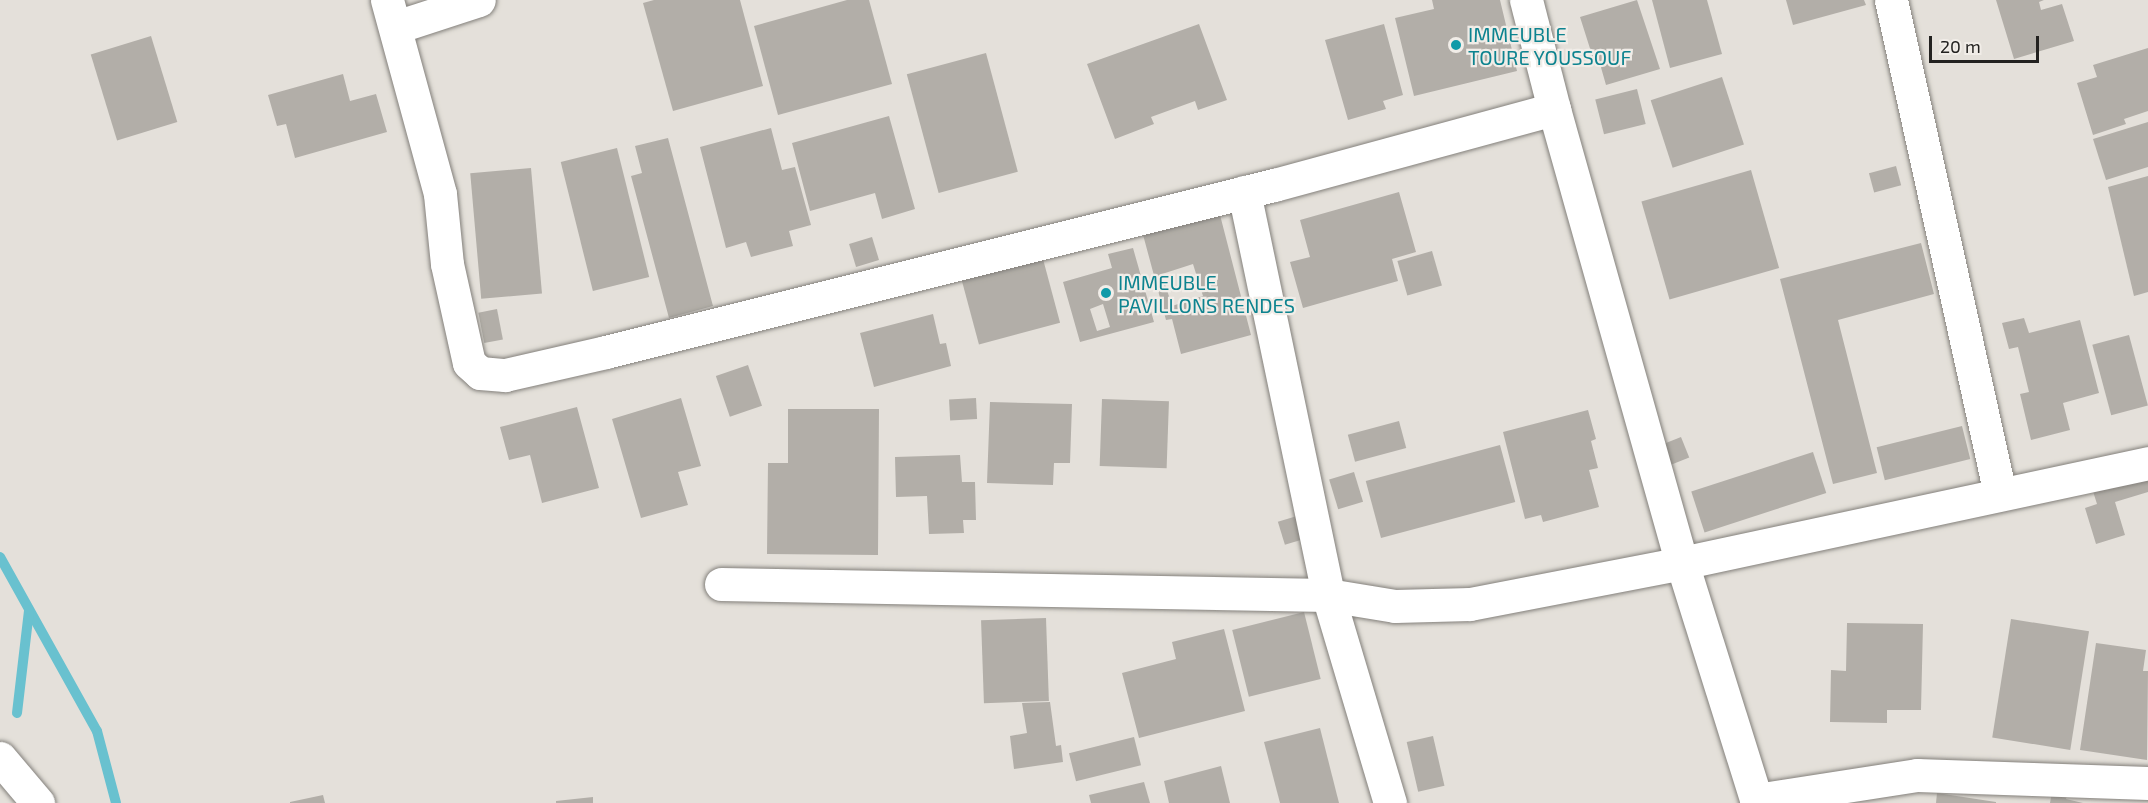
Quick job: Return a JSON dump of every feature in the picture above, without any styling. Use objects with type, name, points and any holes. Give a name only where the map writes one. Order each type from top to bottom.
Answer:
[{"type":"street","points":[[479,0],[391,13],[440,194],[447,264],[469,363],[480,373],[505,375],[606,352],[1244,192],[1554,109]]},
{"type":"street","points":[[1526,0],[1554,109],[1682,563],[1756,802],[1917,775],[2148,783]]},
{"type":"street","points":[[1891,0],[2000,494]]},
{"type":"street","points":[[1244,192],[1328,595],[1390,803]]},
{"type":"street","points":[[721,584],[1328,595],[1395,606],[1470,604],[1682,563],[2148,463]]},
{"type":"street","points":[[0,758],[38,803]]},
{"type":"building","points":[[654,0],[740,0],[763,86],[673,111],[643,3]]},
{"type":"building","points":[[847,0],[869,0],[892,84],[778,115],[754,26]]},
{"type":"building","name":"IMMEUBLE TOURE YOUSSOUF","points":[[1432,0],[1500,0],[1517,71],[1414,96],[1395,18],[1434,9]]},
{"type":"building","points":[[1637,0],[1660,69],[1606,85],[1598,57],[1593,58],[1580,17]]},
{"type":"building","points":[[1652,0],[1707,0],[1722,54],[1670,68]]},
{"type":"building","points":[[1786,0],[1864,0],[1866,5],[1793,25]]},
{"type":"building","points":[[1996,0],[2044,0],[2039,2],[2041,10],[2062,4],[2074,41],[2014,59]]},
{"type":"building","points":[[1199,24],[1227,100],[1198,110],[1195,101],[1151,117],[1154,124],[1115,139],[1087,64]]},
{"type":"building","points":[[1384,24],[1403,95],[1383,101],[1386,109],[1348,120],[1325,40]]},
{"type":"building","points":[[151,36],[177,122],[117,140],[91,54]]},
{"type":"building","points":[[2148,48],[2148,111],[2124,119],[2126,124],[2093,135],[2077,83],[2097,77],[2093,65]]},
{"type":"building","points":[[986,53],[1018,172],[939,193],[907,74]]},
{"type":"building","points":[[343,74],[350,101],[376,94],[387,132],[295,158],[286,124],[277,126],[268,95]]},
{"type":"building","points":[[1722,77],[1744,145],[1673,168],[1651,100]]},
{"type":"building","points":[[1637,89],[1646,124],[1604,134],[1595,99]]},
{"type":"building","points":[[889,116],[915,209],[882,219],[875,193],[810,211],[792,143]]},
{"type":"building","points":[[2148,122],[2148,167],[2106,180],[2093,139]]},
{"type":"building","points":[[771,128],[782,170],[795,167],[811,225],[789,231],[793,246],[751,257],[746,242],[726,248],[700,147]]},
{"type":"building","points":[[668,138],[713,306],[669,318],[631,176],[642,173],[635,146]]},
{"type":"building","points":[[617,148],[649,277],[593,291],[561,162]]},
{"type":"building","points":[[1896,166],[1901,185],[1874,193],[1869,173]]},
{"type":"building","points":[[531,168],[542,294],[481,299],[470,173]]},
{"type":"building","points":[[1751,170],[1779,268],[1670,299],[1641,201]]},
{"type":"building","points":[[2148,176],[2148,292],[2134,296],[2108,187]]},
{"type":"building","points":[[1399,192],[1416,252],[1392,259],[1398,281],[1303,308],[1290,262],[1310,257],[1300,220]]},
{"type":"building","points":[[1219,211],[1251,335],[1181,354],[1172,319],[1166,320],[1142,231]],"holes":[[[1193,264],[1203,296],[1172,306],[1162,274]]]},
{"type":"building","points":[[872,237],[879,260],[856,267],[849,244]]},
{"type":"building","points":[[1921,243],[1934,294],[1838,320],[1877,473],[1833,484],[1780,279]]},
{"type":"building","name":"IMMEUBLE PAVILLONS RENDES","points":[[1133,248],[1154,322],[1080,342],[1063,282],[1112,268],[1108,254]],"holes":[[[1103,304],[1110,327],[1097,331],[1090,309]]]},
{"type":"building","points":[[1432,251],[1442,286],[1407,296],[1397,261]]},
{"type":"building","points":[[1043,259],[1060,323],[979,344],[962,281]]},
{"type":"building","points":[[497,309],[503,339],[484,343],[478,313]]},
{"type":"building","points":[[933,314],[940,344],[946,343],[951,366],[874,387],[860,333]]},
{"type":"building","points":[[2024,318],[2029,333],[2080,320],[2099,393],[2063,403],[2070,430],[2031,440],[2020,394],[2029,392],[2018,347],[2009,349],[2002,323]]},
{"type":"building","points":[[2129,335],[2148,406],[2111,415],[2092,345]]},
{"type":"building","points":[[748,365],[762,406],[730,417],[716,376]]},
{"type":"building","points":[[681,398],[701,466],[678,472],[688,505],[641,518],[612,419]]},
{"type":"building","points":[[976,398],[977,419],[950,420],[949,399]]},
{"type":"building","points":[[1102,399],[1169,401],[1167,468],[1100,466]]},
{"type":"building","points":[[990,402],[1072,404],[1070,463],[1054,463],[1053,485],[987,483]]},
{"type":"building","points":[[577,407],[599,488],[542,503],[530,455],[509,460],[500,427]]},
{"type":"building","points":[[788,409],[879,409],[878,555],[767,554],[768,463],[788,463]]},
{"type":"building","points":[[1588,410],[1596,439],[1591,441],[1598,468],[1589,470],[1599,507],[1543,522],[1541,515],[1525,519],[1503,432]]},
{"type":"building","points":[[1399,421],[1406,448],[1355,462],[1348,435]]},
{"type":"building","points":[[1962,426],[1970,459],[1885,480],[1877,447]]},
{"type":"building","points":[[1681,437],[1689,457],[1670,465],[1662,445]]},
{"type":"building","points":[[1500,445],[1515,502],[1381,538],[1366,481]]},
{"type":"building","points":[[1813,452],[1826,493],[1705,532],[1691,492]]},
{"type":"building","points":[[960,455],[962,482],[975,482],[976,520],[963,520],[964,533],[929,534],[927,496],[896,497],[895,457]]},
{"type":"building","points":[[2148,468],[2148,492],[2115,502],[2125,535],[2096,544],[2085,508],[2097,504],[2091,485]]},
{"type":"building","points":[[1354,472],[1363,502],[1338,509],[1329,480]]},
{"type":"building","points":[[1297,516],[1304,539],[1285,545],[1278,522]]},
{"type":"building","points":[[1304,612],[1321,679],[1249,697],[1232,630]]},
{"type":"building","points":[[1046,618],[1049,701],[984,703],[981,620]]},
{"type":"building","points":[[2011,619],[2089,631],[2070,750],[1992,738]]},
{"type":"building","points":[[1847,623],[1923,624],[1921,710],[1887,710],[1887,723],[1830,722],[1831,670],[1846,671]]},
{"type":"building","points":[[1224,629],[1245,711],[1139,738],[1122,673],[1176,659],[1172,642]]},
{"type":"building","points":[[2096,643],[2146,650],[2143,671],[2148,671],[2147,760],[2080,750]]},
{"type":"building","points":[[1050,702],[1056,746],[1061,745],[1063,762],[1014,769],[1010,736],[1027,733],[1022,703]]},
{"type":"building","points":[[1320,728],[1339,803],[1280,803],[1264,742]]},
{"type":"building","points":[[1433,736],[1444,786],[1418,792],[1407,742]]},
{"type":"building","points":[[1134,737],[1141,765],[1076,781],[1069,753]]},
{"type":"building","points":[[1221,766],[1230,803],[1169,803],[1164,781]]},
{"type":"building","points":[[1144,782],[1150,803],[1091,803],[1089,795]]},
{"type":"building","points":[[2053,787],[2068,790],[2066,799],[2083,803],[2050,803]]},
{"type":"building","points":[[1937,793],[1996,802],[1996,803],[1936,803]]},
{"type":"building","points":[[323,795],[325,803],[290,803],[290,802]]},
{"type":"building","points":[[593,797],[593,803],[556,803],[556,801]]},
{"type":"waterway","points":[[0,557],[97,731],[116,803]]},
{"type":"waterway","points":[[17,713],[29,611]]},
{"type":"place","name":"IMMEUBLE TOURE YOUSSOUF","points":[[1456,45]]},
{"type":"place","name":"IMMEUBLE PAVILLONS RENDES","points":[[1106,293]]}]
